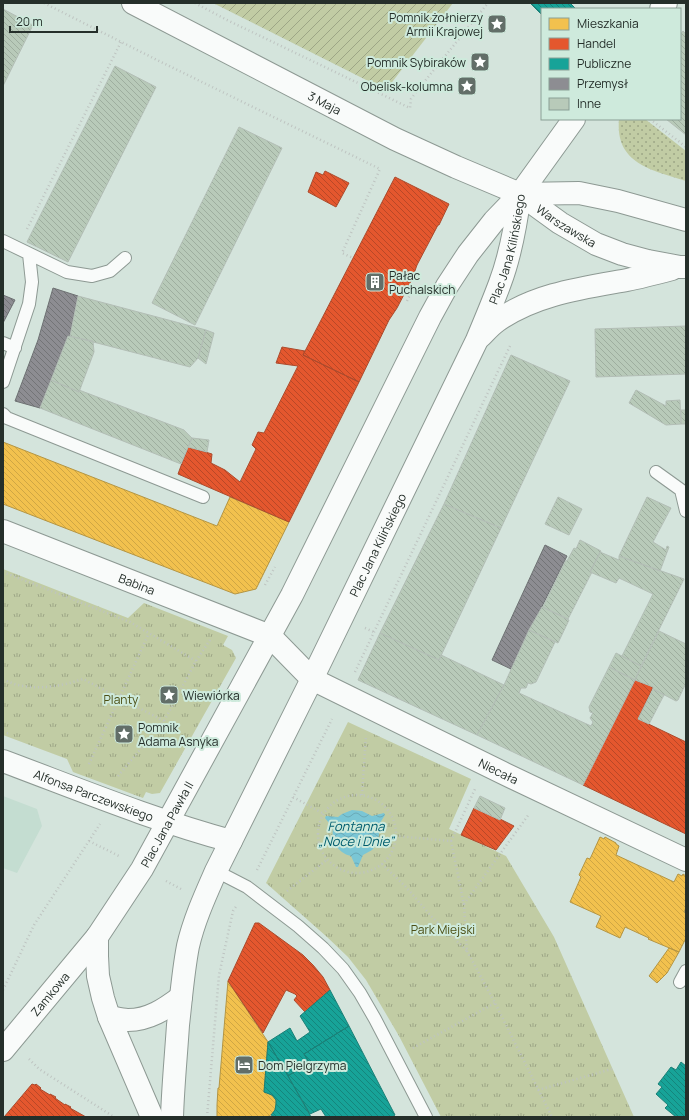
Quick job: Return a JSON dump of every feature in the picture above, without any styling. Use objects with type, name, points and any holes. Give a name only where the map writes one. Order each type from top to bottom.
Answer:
[{"type":"street","name":"3 Maja","points":[[133,3],[395,139],[520,194]]},
{"type":"street","points":[[520,194],[573,120]]},
{"type":"street","name":"Warszawska","points":[[520,194],[579,193],[618,201],[686,220]]},
{"type":"street","name":"Warszawska","points":[[520,194],[560,223],[596,244],[648,262],[683,267]]},
{"type":"street","name":"Plac Jana Kilińskiego","points":[[312,679],[477,340],[506,263],[516,228],[520,194]]},
{"type":"street","name":"Plac Jana Kilińskiego","points":[[270,636],[296,588],[430,317],[447,286],[468,254],[490,226],[520,194]]},
{"type":"street","points":[[477,340],[495,322],[512,311],[550,295],[628,280],[683,267]]},
{"type":"street","name":"Babina","points":[[3,531],[270,636]]},
{"type":"street","name":"Niecała","points":[[270,636],[312,679],[512,778],[686,860]]},
{"type":"street","name":"Plac Jana Pawła II","points":[[97,937],[142,869],[270,636]]},
{"type":"street","points":[[172,1117],[184,970],[195,922],[216,872],[312,679]]},
{"type":"street","name":"Alfonsa Parczewskiego","points":[[3,761],[168,822],[200,833],[231,841]]},
{"type":"street","points":[[97,937],[98,976],[109,1018],[152,1117]]},
{"type":"street","name":"Zamkowa","points":[[3,1050],[97,937]]},
{"type":"street","points":[[109,1018],[127,1020],[151,1016],[181,997]]},
{"type":"lane","points":[[3,241],[67,272],[92,276],[110,271],[125,258]]},
{"type":"lane","points":[[3,382],[29,304],[32,282],[29,254]]},
{"type":"lane","points":[[3,343],[15,348]]},
{"type":"lane","points":[[3,414],[7,418],[203,497]]},
{"type":"lane","points":[[656,472],[681,490],[686,511]]},
{"type":"lane","points":[[216,872],[247,887],[271,905],[323,948],[343,969],[360,993],[396,1057],[426,1117]]},
{"type":"lane","points":[[680,982],[686,971]]},
{"type":"path","points":[[44,3],[380,169],[342,253],[353,258]]},
{"type":"path","points":[[195,3],[227,20],[410,108],[411,99],[416,92],[488,3]]},
{"type":"path","points":[[18,248],[121,42]]},
{"type":"path","points":[[651,120],[686,147]]},
{"type":"path","points":[[408,286],[413,288]]},
{"type":"path","points":[[207,1117],[219,975],[233,911],[247,887],[333,717],[340,714],[350,715],[357,702],[363,687],[356,684],[352,677],[509,346],[514,342]]},
{"type":"path","points":[[3,572],[130,622],[196,661]]},
{"type":"path","points":[[264,588],[267,582]]},
{"type":"path","points":[[89,764],[149,633]]},
{"type":"path","points":[[116,781],[119,775],[164,721],[196,661],[212,638]]},
{"type":"path","points":[[3,680],[18,685],[40,687],[64,685],[83,679],[164,721]]},
{"type":"path","points":[[362,795],[366,730]]},
{"type":"path","points":[[467,952],[464,905],[450,841],[477,783]]},
{"type":"path","points":[[362,795],[374,799],[383,805],[391,814],[395,825],[396,836],[394,847],[382,864],[372,870],[360,873],[348,872],[337,867],[328,859],[321,849],[318,837],[319,825],[324,814],[331,805],[340,799],[362,795]]},
{"type":"path","points":[[293,797],[324,814]]},
{"type":"path","points":[[464,905],[533,809]]},
{"type":"path","points":[[3,990],[34,925],[101,822]]},
{"type":"path","points":[[396,836],[450,841]]},
{"type":"path","points":[[89,841],[121,857]]},
{"type":"path","points":[[271,905],[328,859]]},
{"type":"path","points":[[382,864],[406,887],[431,916],[467,952],[495,1003],[552,1117]]},
{"type":"path","points":[[165,880],[184,890]]},
{"type":"path","points":[[396,1057],[495,1003]]},
{"type":"path","points":[[38,1069],[114,1117]]},
{"type":"path","points":[[538,1090],[612,1069]]},
{"type":"shaded area","points":[[3,796],[37,809],[42,826],[17,873],[3,868]]},
{"type":"green space","points":[[213,3],[453,3],[386,90]]},
{"type":"green space","points":[[619,120],[646,120],[686,151],[686,181],[661,173],[638,163],[629,155],[623,146],[619,134]]},
{"type":"green space","name":"Planty","points":[[3,569],[128,618],[144,603],[228,636],[223,645],[232,650],[236,658],[160,793],[152,794],[146,792],[143,798],[73,772],[67,759],[3,735]]},
{"type":"green space","name":"Park Miejski","points":[[348,722],[471,779],[449,829],[506,856],[554,937],[634,1117],[441,1117],[399,1036],[366,980],[348,957],[266,883]]},
{"type":"water","name":"Fontanna „Noce i Dnie”","points":[[352,810],[362,811],[372,816],[384,813],[385,815],[378,826],[379,835],[377,844],[372,850],[363,855],[358,867],[356,867],[351,856],[342,852],[336,845],[333,837],[333,828],[325,818],[326,816],[338,817]]},
{"type":"building: Mieszkania","points":[[3,442],[217,526],[230,497],[289,522],[256,589],[235,594],[3,504]]},
{"type":"building: Mieszkania","points":[[600,837],[604,839],[605,837],[619,846],[616,855],[674,882],[678,874],[682,876],[683,874],[686,876],[686,908],[684,912],[686,913],[686,938],[679,952],[648,939],[649,938],[625,927],[620,938],[596,927],[601,916],[570,902],[581,877],[579,875],[587,858],[590,859]]},
{"type":"building: Mieszkania","points":[[669,948],[679,952],[667,973],[657,983],[649,976]]},
{"type":"building: Mieszkania","name":"Dom Pielgrzyma","points":[[228,981],[268,1042],[264,1092],[274,1097],[276,1100],[276,1106],[274,1113],[267,1117],[217,1117],[218,1088]]},
{"type":"building: Handel","points":[[325,171],[349,183],[336,207],[308,192],[316,172],[323,175]]},
{"type":"building: Handel","name":"Pałac Puchalskich","points":[[395,177],[449,204],[417,265],[412,279],[397,308],[389,320],[359,382],[303,355]]},
{"type":"building: Handel","points":[[282,347],[305,351],[303,355],[359,382],[289,522],[178,474],[188,447],[212,454],[211,463],[225,470],[240,482],[256,449],[252,445],[258,432],[264,433],[298,366],[276,363]]},
{"type":"building: Handel","points":[[635,680],[653,687],[638,719],[686,742],[686,834],[583,785]]},
{"type":"building: Handel","points":[[474,808],[514,826],[496,850],[461,835]]},
{"type":"building: Handel","points":[[255,923],[259,923],[303,955],[323,977],[330,990],[305,1012],[294,1000],[297,996],[286,990],[263,1033],[228,981]]},
{"type":"building: Handel","points":[[32,1084],[36,1084],[41,1088],[40,1089],[56,1097],[55,1098],[65,1105],[71,1107],[70,1108],[86,1117],[4,1117]]},
{"type":"building: Publiczne","points":[[530,3],[570,3],[575,8],[541,8],[541,14]]},
{"type":"building: Publiczne","points":[[330,990],[349,1026],[304,1054],[309,1062],[288,1076],[268,1042],[290,1028],[297,1041],[310,1032],[300,1016]]},
{"type":"building: Publiczne","points":[[349,1026],[395,1115],[392,1117],[326,1117],[321,1109],[310,1114],[288,1076],[309,1062],[304,1054]]},
{"type":"building: Publiczne","points":[[268,1042],[311,1117],[275,1117],[271,1115],[275,1110],[276,1100],[272,1095],[264,1092]]},
{"type":"building: Publiczne","points":[[681,1062],[686,1066],[686,1117],[676,1117],[665,1108],[668,1105],[656,1094],[662,1087],[658,1084],[671,1067],[676,1070]]},
{"type":"building: Przemysł","points":[[53,288],[78,296],[70,336],[68,336],[40,408],[15,401],[38,340]]},
{"type":"building: Przemysł","points":[[3,295],[15,300],[3,323]]},
{"type":"building: Przemysł","points":[[545,545],[567,556],[511,669],[492,660]]},
{"type":"building: Inne","points":[[3,9],[33,25],[3,86]]},
{"type":"building: Inne","points":[[683,31],[686,34],[686,135],[667,120],[681,120],[681,34]]},
{"type":"building: Inne","points":[[115,66],[156,87],[68,262],[27,242]]},
{"type":"building: Inne","points":[[239,127],[282,148],[195,325],[152,303]]},
{"type":"building: Inne","points":[[78,296],[206,330],[198,358],[190,367],[70,336]]},
{"type":"building: Inne","points":[[686,326],[686,374],[596,377],[595,329]]},
{"type":"building: Inne","points":[[206,330],[214,333],[206,364],[198,358]]},
{"type":"building: Inne","points":[[68,336],[93,341],[94,352],[79,392],[51,380]]},
{"type":"building: Inne","points":[[511,355],[570,381],[501,528],[444,504]]},
{"type":"building: Inne","points":[[51,380],[79,392],[79,390],[184,430],[192,438],[181,464],[40,408]]},
{"type":"building: Inne","points":[[636,390],[666,406],[666,401],[680,400],[681,424],[666,425],[629,403]]},
{"type":"building: Inne","points":[[681,410],[686,410],[686,424],[681,424]]},
{"type":"building: Inne","points":[[192,438],[209,440],[207,452],[188,447]]},
{"type":"building: Inne","points":[[558,497],[582,509],[569,535],[545,524]]},
{"type":"building: Inne","points":[[647,497],[671,508],[653,542],[666,550],[667,546],[669,547],[660,571],[619,556]]},
{"type":"building: Inne","points":[[444,504],[501,528],[439,660],[380,633]]},
{"type":"building: Inne","points":[[580,540],[601,551],[568,619],[543,607],[566,560],[567,561],[574,548],[576,549]]},
{"type":"building: Inne","points":[[600,552],[619,560],[619,556],[684,579],[641,666],[622,656],[653,594],[619,578],[616,583],[590,572]]},
{"type":"building: Inne","points":[[542,607],[569,620],[558,643],[529,630]]},
{"type":"building: Inne","points":[[529,630],[555,642],[536,682],[531,684],[528,683],[526,688],[521,688],[519,693],[591,726],[593,722],[590,718],[593,713],[590,712],[589,707],[609,667],[635,680],[583,785],[477,735],[504,685]]},
{"type":"building: Inne","points":[[659,631],[686,644],[686,683],[678,700],[676,701],[653,689],[653,687],[635,680]]},
{"type":"building: Inne","points":[[380,633],[439,660],[441,655],[504,685],[477,735],[358,680]]},
{"type":"building: Inne","points":[[616,653],[641,666],[635,680],[609,667]]},
{"type":"building: Inne","points":[[653,689],[664,695],[649,724],[638,719]]},
{"type":"building: Inne","points":[[480,796],[505,808],[500,820],[474,808]]},
{"type":"place","name":"Pomnik żołnierzy Armii Krajowej","points":[[497,24]]},
{"type":"place","name":"Pomnik Sybiraków","points":[[480,62]]},
{"type":"place","name":"Obelisk-kolumna","points":[[467,86]]},
{"type":"place","name":"Pałac Puchalskich","points":[[375,282]]},
{"type":"place","name":"Wiewiórka","points":[[169,695]]},
{"type":"place","name":"Pomnik Adama Asnyka","points":[[124,734]]},
{"type":"place","name":"Dom Pielgrzyma","points":[[244,1065]]}]
